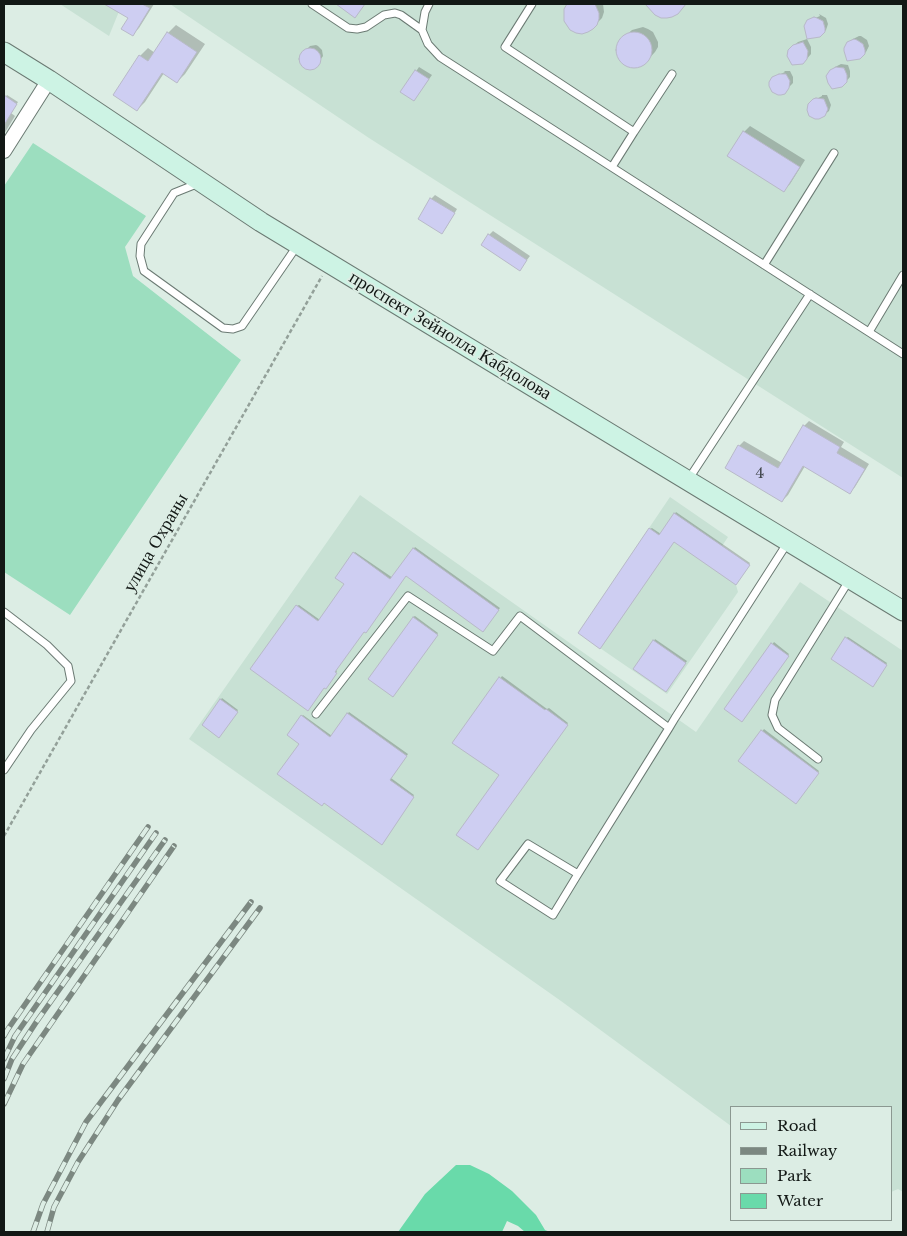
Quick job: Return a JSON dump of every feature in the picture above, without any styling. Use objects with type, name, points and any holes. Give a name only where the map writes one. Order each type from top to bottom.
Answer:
[{"type":"main road","name":"проспект Зейнолла Кабдолова","points":[[4,52],[261,222],[903,611]]},
{"type":"street","points":[[4,151],[49,80]]},
{"type":"lane","points":[[312,4],[348,28],[366,27],[384,15],[395,13],[401,15],[422,30],[428,44],[440,57],[903,354]]},
{"type":"lane","points":[[422,30],[425,12],[429,4]]},
{"type":"lane","points":[[532,4],[505,47],[634,132]]},
{"type":"lane","points":[[612,167],[672,74]]},
{"type":"lane","points":[[764,265],[834,153]]},
{"type":"lane","points":[[201,182],[174,193],[141,244],[140,256],[144,271],[223,328],[233,329],[242,326],[299,244]]},
{"type":"lane","points":[[869,332],[903,275]]},
{"type":"lane","points":[[688,481],[810,294]]},
{"type":"lane","points":[[578,874],[528,844],[500,881],[553,914],[788,542]]},
{"type":"lane","points":[[818,759],[778,728],[772,715],[776,700],[850,578]]},
{"type":"lane","points":[[316,714],[408,596],[493,651],[520,616],[670,728]]},
{"type":"lane","points":[[4,612],[47,645],[68,666],[71,681],[31,730],[4,770]]},
{"type":"path","name":"улица Охраны","points":[[4,836],[330,263]]},
{"type":"shaded area","points":[[60,4],[122,4],[109,36]]},
{"type":"shaded area","points":[[170,4],[903,4],[903,478],[369,138]]},
{"type":"shaded area","points":[[360,495],[696,732],[800,582],[903,651],[903,1192],[898,1189],[892,1192],[892,1106],[730,1106],[730,1125],[561,1001],[189,739]]},
{"type":"shaded area","points":[[670,497],[728,537],[722,546],[750,565],[736,585],[738,592],[667,694],[578,633]]},
{"type":"green space","points":[[33,143],[146,216],[125,247],[133,276],[241,360],[70,615],[4,572],[4,186]]},
{"type":"water","points":[[456,1165],[470,1165],[489,1174],[512,1191],[536,1215],[545,1230],[550,1232],[525,1232],[507,1221],[502,1232],[398,1232],[425,1194]]},
{"type":"building","points":[[104,4],[142,4],[150,8],[133,36],[121,29],[128,18]]},
{"type":"building","points":[[336,4],[365,4],[355,18]]},
{"type":"building","points":[[567,4],[595,4],[599,13],[597,25],[582,34],[570,30],[564,21],[564,9]]},
{"type":"building","points":[[645,4],[686,4],[678,14],[672,17],[661,18],[655,15]]},
{"type":"building","points":[[814,17],[823,21],[825,32],[820,37],[807,39],[804,26],[807,20]]},
{"type":"building","points":[[167,32],[197,52],[177,83],[162,73],[137,111],[113,95],[139,55],[148,61]]},
{"type":"building","points":[[634,32],[641,33],[647,37],[651,43],[651,57],[647,63],[641,67],[634,68],[627,67],[621,63],[617,57],[616,50],[617,43],[621,37],[627,33]]},
{"type":"building","points":[[854,39],[863,44],[865,54],[860,59],[847,61],[844,48],[847,42]]},
{"type":"building","points":[[803,42],[808,51],[807,59],[803,64],[792,65],[787,56],[788,50],[793,45]]},
{"type":"building","points":[[310,48],[320,55],[321,59],[314,69],[310,70],[300,63],[299,59],[306,49]]},
{"type":"building","points":[[836,67],[844,68],[847,82],[842,87],[832,89],[826,76],[830,70]]},
{"type":"building","points":[[415,70],[429,79],[414,101],[400,92]]},
{"type":"building","points":[[786,74],[790,81],[789,88],[785,94],[781,95],[772,92],[769,86],[772,77]]},
{"type":"building","points":[[4,95],[17,104],[4,125]]},
{"type":"building","points":[[816,98],[824,99],[828,109],[825,116],[819,119],[809,116],[807,110],[808,104]]},
{"type":"building","points":[[743,131],[800,167],[784,192],[727,156]]},
{"type":"building","points":[[430,198],[455,213],[442,234],[418,219]]},
{"type":"building","points":[[488,234],[527,260],[520,271],[481,245]]},
{"type":"building","points":[[803,425],[840,447],[837,453],[865,469],[850,494],[803,466],[782,502],[725,468],[738,445],[778,468]]},
{"type":"building","points":[[674,513],[750,565],[736,585],[674,542],[600,649],[578,633],[649,528],[659,535]]},
{"type":"building","points":[[413,548],[499,610],[483,632],[406,576],[366,633],[364,632],[335,672],[337,673],[326,689],[324,688],[308,711],[250,669],[296,605],[318,621],[344,584],[335,578],[353,552],[390,579]]},
{"type":"building","points":[[413,617],[438,635],[393,697],[368,679]]},
{"type":"building","points":[[845,637],[887,665],[873,687],[831,659]]},
{"type":"building","points":[[653,640],[686,663],[666,692],[633,669]]},
{"type":"building","points":[[771,643],[789,656],[742,722],[724,709]]},
{"type":"building","points":[[499,677],[568,725],[478,850],[456,835],[499,775],[452,743]]},
{"type":"building","points":[[220,699],[238,712],[219,738],[202,725]]},
{"type":"building","points":[[347,713],[407,756],[390,780],[414,797],[382,845],[324,803],[322,806],[277,774],[299,744],[287,735],[301,715],[330,737]]},
{"type":"building","points":[[761,730],[819,773],[796,804],[738,761]]},
{"type":"railway","points":[[4,1036],[148,827]]},
{"type":"railway","points":[[4,1059],[15,1036],[156,833]]},
{"type":"railway","points":[[4,1079],[12,1059],[37,1021],[165,840]]},
{"type":"railway","points":[[4,1104],[23,1064],[174,846]]},
{"type":"railway","points":[[33,1232],[43,1204],[86,1122],[251,902]]},
{"type":"railway","points":[[47,1232],[54,1207],[78,1162],[118,1100],[260,908]]}]
